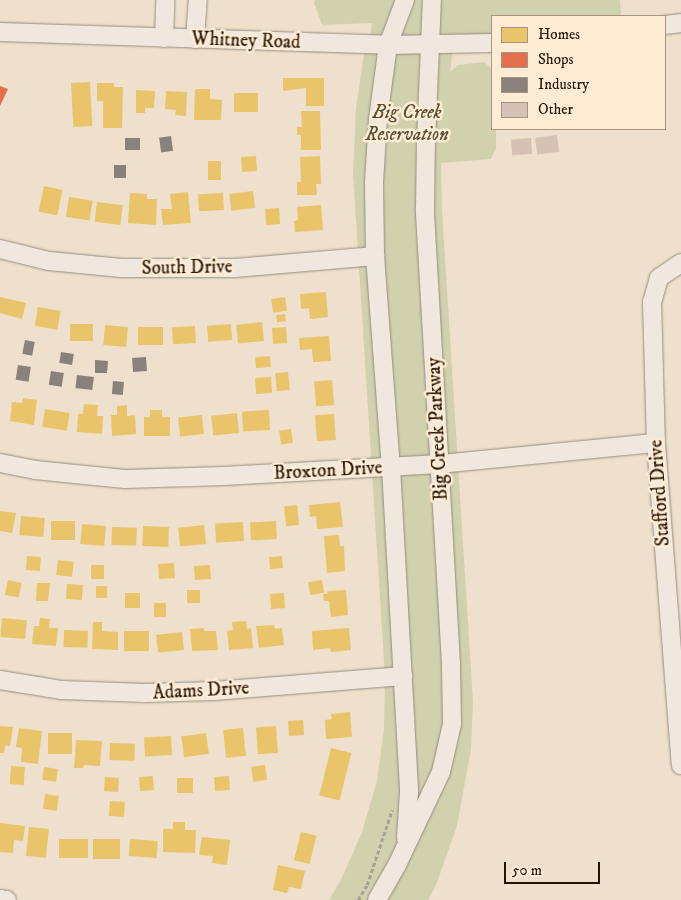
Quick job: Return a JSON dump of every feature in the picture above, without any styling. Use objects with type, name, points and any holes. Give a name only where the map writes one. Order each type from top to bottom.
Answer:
[{"type":"street","points":[[164,38],[166,0]]},
{"type":"street","points":[[195,39],[198,0]]},
{"type":"street","name":"Big Creek Parkway","points":[[405,0],[388,46],[378,119],[374,183],[375,256],[392,467],[409,792],[405,848]]},
{"type":"street","name":"Big Creek Parkway","points":[[378,900],[441,772],[452,724],[451,664],[425,209],[432,0]]},
{"type":"street","points":[[666,26],[681,23]]},
{"type":"street","name":"Whitney Road","points":[[0,32],[388,46],[491,43]]},
{"type":"street","name":"South Drive","points":[[0,249],[49,261],[122,268],[235,268],[375,256]]},
{"type":"street","name":"Stafford Drive","points":[[681,263],[659,278],[652,302],[656,443],[681,765]]},
{"type":"street","name":"Broxton Drive","points":[[0,462],[35,470],[125,478],[224,476],[440,464],[656,443]]},
{"type":"street","name":"Adams Drive","points":[[0,680],[62,690],[145,693],[214,691],[403,676]]},
{"type":"street","points":[[0,899],[7,900]]},
{"type":"path","points":[[358,900],[367,885],[394,807]]},
{"type":"green space","name":"Big Creek Reservation","points":[[315,0],[620,0],[621,15],[491,15],[491,43],[454,42],[450,72],[458,65],[484,62],[491,68],[491,130],[496,130],[496,148],[491,159],[441,163],[442,210],[473,702],[471,749],[457,826],[436,885],[428,900],[329,900],[341,880],[362,832],[377,781],[384,729],[385,677],[353,173],[356,109],[366,39],[370,39],[372,23],[322,25],[314,3]]},
{"type":"building: Homes","points":[[283,78],[324,78],[324,106],[306,106],[306,88],[283,91]]},
{"type":"building: Homes","points":[[90,82],[92,126],[73,127],[71,83]]},
{"type":"building: Homes","points":[[97,83],[114,83],[114,87],[123,87],[122,128],[103,128],[103,101],[97,101]]},
{"type":"building: Homes","points":[[195,89],[210,89],[210,99],[222,100],[221,120],[194,120]]},
{"type":"building: Homes","points":[[136,90],[155,91],[154,108],[145,108],[145,113],[136,113]]},
{"type":"building: Homes","points":[[166,91],[187,92],[186,116],[175,115],[176,110],[165,109]]},
{"type":"building: Homes","points":[[234,93],[258,93],[258,112],[234,112]]},
{"type":"building: Homes","points":[[301,111],[320,111],[321,150],[301,150],[301,135],[297,135],[297,127],[302,127]]},
{"type":"building: Homes","points":[[256,156],[257,171],[242,172],[241,157]]},
{"type":"building: Homes","points":[[320,156],[321,184],[316,184],[317,195],[297,195],[297,182],[301,182],[300,157]]},
{"type":"building: Homes","points":[[208,161],[221,161],[221,180],[208,180]]},
{"type":"building: Homes","points":[[44,186],[63,190],[57,215],[39,211]]},
{"type":"building: Homes","points":[[253,191],[255,208],[231,211],[229,194]]},
{"type":"building: Homes","points":[[188,192],[191,223],[163,225],[161,209],[172,209],[170,194]]},
{"type":"building: Homes","points":[[130,193],[147,194],[147,199],[157,199],[156,225],[128,223]]},
{"type":"building: Homes","points":[[223,193],[224,210],[199,211],[198,194]]},
{"type":"building: Homes","points":[[69,197],[93,201],[90,221],[66,217]]},
{"type":"building: Homes","points":[[97,202],[123,205],[120,225],[95,222]]},
{"type":"building: Homes","points":[[321,205],[323,230],[295,232],[294,221],[298,220],[297,207]]},
{"type":"building: Homes","points":[[279,208],[280,224],[266,225],[265,209]]},
{"type":"building: Homes","points":[[326,292],[328,317],[310,319],[309,308],[301,309],[300,294]]},
{"type":"building: Homes","points":[[0,297],[26,303],[22,319],[0,313]]},
{"type":"building: Homes","points":[[285,297],[287,311],[273,313],[271,299]]},
{"type":"building: Homes","points":[[38,307],[61,311],[57,330],[35,326]]},
{"type":"building: Homes","points":[[285,314],[286,321],[277,322],[276,315]]},
{"type":"building: Homes","points":[[262,322],[264,341],[238,344],[236,325]]},
{"type":"building: Homes","points":[[70,324],[93,324],[93,341],[70,341]]},
{"type":"building: Homes","points":[[231,324],[232,340],[208,342],[207,326]]},
{"type":"building: Homes","points":[[105,325],[128,327],[126,347],[103,345]]},
{"type":"building: Homes","points":[[195,326],[196,343],[173,344],[172,327]]},
{"type":"building: Homes","points":[[138,327],[163,327],[163,345],[138,345]]},
{"type":"building: Homes","points":[[286,327],[287,343],[273,344],[272,328]]},
{"type":"building: Homes","points":[[329,336],[331,361],[313,362],[312,349],[300,350],[299,338]]},
{"type":"building: Homes","points":[[270,356],[271,367],[256,368],[255,357]]},
{"type":"building: Homes","points":[[288,372],[290,390],[277,391],[275,373]]},
{"type":"building: Homes","points":[[271,377],[272,393],[256,394],[255,378]]},
{"type":"building: Homes","points":[[332,380],[334,405],[316,406],[314,382]]},
{"type":"building: Homes","points":[[23,398],[37,400],[34,425],[10,421],[12,402],[22,403]]},
{"type":"building: Homes","points":[[84,404],[98,405],[97,416],[103,416],[102,434],[77,432],[78,414],[83,414]]},
{"type":"building: Homes","points":[[127,405],[127,416],[135,415],[136,434],[112,436],[111,415],[117,415],[117,406]]},
{"type":"building: Homes","points":[[45,409],[70,413],[67,431],[42,427]]},
{"type":"building: Homes","points":[[150,410],[162,410],[162,417],[170,417],[170,436],[144,436],[144,417],[150,417]]},
{"type":"building: Homes","points":[[269,410],[270,430],[243,431],[242,411]]},
{"type":"building: Homes","points":[[237,413],[239,433],[213,436],[211,416]]},
{"type":"building: Homes","points":[[334,414],[336,440],[317,441],[315,415]]},
{"type":"building: Homes","points":[[202,415],[204,434],[180,436],[178,418]]},
{"type":"building: Homes","points":[[291,429],[293,443],[281,445],[279,431]]},
{"type":"building: Homes","points":[[340,502],[343,527],[317,529],[316,516],[310,517],[309,505]]},
{"type":"building: Homes","points":[[297,505],[299,525],[286,526],[284,506]]},
{"type":"building: Homes","points":[[0,511],[16,513],[12,533],[0,531]]},
{"type":"building: Homes","points":[[21,516],[45,518],[43,537],[19,535]]},
{"type":"building: Homes","points":[[51,521],[75,521],[75,540],[51,540]]},
{"type":"building: Homes","points":[[276,521],[277,539],[251,540],[250,522]]},
{"type":"building: Homes","points":[[243,522],[244,541],[216,542],[215,523]]},
{"type":"building: Homes","points":[[82,524],[106,526],[104,546],[80,544]]},
{"type":"building: Homes","points":[[204,525],[206,544],[180,547],[178,528]]},
{"type":"building: Homes","points":[[143,526],[169,527],[168,547],[142,546]]},
{"type":"building: Homes","points":[[112,527],[137,528],[136,546],[111,545]]},
{"type":"building: Homes","points":[[339,535],[340,546],[344,546],[345,571],[327,573],[324,536]]},
{"type":"building: Homes","points":[[27,556],[41,557],[40,571],[26,570]]},
{"type":"building: Homes","points":[[282,556],[283,568],[270,569],[269,557]]},
{"type":"building: Homes","points":[[58,560],[74,562],[72,577],[56,575]]},
{"type":"building: Homes","points":[[174,563],[175,578],[159,579],[158,564]]},
{"type":"building: Homes","points":[[91,565],[104,565],[104,579],[91,579]]},
{"type":"building: Homes","points":[[210,565],[211,579],[195,580],[194,566]]},
{"type":"building: Homes","points":[[8,580],[22,583],[19,598],[5,595]]},
{"type":"building: Homes","points":[[322,580],[324,593],[310,595],[308,582]]},
{"type":"building: Homes","points":[[37,583],[50,583],[48,601],[36,601]]},
{"type":"building: Homes","points":[[67,584],[83,585],[82,600],[66,599]]},
{"type":"building: Homes","points":[[96,586],[107,586],[107,598],[96,598]]},
{"type":"building: Homes","points":[[187,590],[200,590],[200,603],[187,603]]},
{"type":"building: Homes","points":[[346,590],[348,615],[331,617],[329,601],[324,601],[323,594],[328,594],[327,591]]},
{"type":"building: Homes","points":[[125,593],[140,593],[140,608],[125,608]]},
{"type":"building: Homes","points":[[284,593],[285,608],[271,609],[270,594]]},
{"type":"building: Homes","points":[[154,603],[166,603],[166,617],[154,617]]},
{"type":"building: Homes","points":[[2,618],[27,620],[25,639],[0,637]]},
{"type":"building: Homes","points":[[40,618],[50,619],[49,628],[58,628],[56,646],[32,644],[34,626],[39,626]]},
{"type":"building: Homes","points":[[246,621],[247,629],[251,628],[253,648],[229,650],[227,631],[233,630],[232,622]]},
{"type":"building: Homes","points":[[93,622],[102,622],[102,631],[118,632],[118,650],[92,649]]},
{"type":"building: Homes","points":[[274,625],[275,629],[282,628],[284,645],[259,648],[256,626]]},
{"type":"building: Homes","points":[[204,628],[204,631],[216,631],[218,650],[192,651],[190,629]]},
{"type":"building: Homes","points":[[349,628],[351,650],[331,652],[330,648],[313,650],[312,631]]},
{"type":"building: Homes","points":[[64,630],[88,631],[87,648],[63,647]]},
{"type":"building: Homes","points":[[124,631],[149,631],[149,651],[124,651]]},
{"type":"building: Homes","points":[[182,632],[184,650],[158,653],[156,635]]},
{"type":"building: Homes","points":[[350,712],[352,737],[326,739],[325,720],[332,719],[331,714]]},
{"type":"building: Homes","points":[[303,720],[304,735],[289,736],[288,721]]},
{"type":"building: Homes","points":[[0,726],[13,727],[10,746],[5,746],[4,753],[0,753]]},
{"type":"building: Homes","points":[[276,726],[278,753],[258,754],[256,727]]},
{"type":"building: Homes","points":[[19,728],[42,731],[38,764],[21,762],[22,748],[16,747]]},
{"type":"building: Homes","points":[[243,728],[246,756],[226,758],[223,730]]},
{"type":"building: Homes","points":[[48,733],[72,733],[72,754],[48,754]]},
{"type":"building: Homes","points":[[206,733],[209,754],[184,757],[181,736]]},
{"type":"building: Homes","points":[[171,736],[172,755],[145,756],[144,737]]},
{"type":"building: Homes","points":[[76,740],[102,741],[100,766],[84,765],[83,768],[74,768]]},
{"type":"building: Homes","points":[[110,743],[135,744],[134,761],[109,760]]},
{"type":"building: Homes","points":[[331,748],[351,753],[340,801],[319,796]]},
{"type":"building: Homes","points":[[265,765],[267,780],[253,782],[251,767]]},
{"type":"building: Homes","points":[[11,766],[25,767],[24,785],[10,784]]},
{"type":"building: Homes","points":[[44,767],[58,769],[56,782],[42,780]]},
{"type":"building: Homes","points":[[153,776],[154,790],[140,791],[139,777]]},
{"type":"building: Homes","points":[[229,776],[230,790],[215,791],[214,777]]},
{"type":"building: Homes","points":[[105,777],[119,778],[118,792],[104,791]]},
{"type":"building: Homes","points":[[177,778],[193,778],[193,793],[177,793]]},
{"type":"building: Homes","points":[[45,794],[59,796],[57,811],[43,809]]},
{"type":"building: Homes","points":[[110,801],[125,802],[124,817],[109,816]]},
{"type":"building: Homes","points":[[173,822],[185,822],[185,830],[196,830],[195,853],[163,852],[163,829],[173,829]]},
{"type":"building: Homes","points":[[0,823],[25,826],[23,841],[14,840],[13,853],[0,852]]},
{"type":"building: Homes","points":[[29,827],[49,829],[46,858],[26,856]]},
{"type":"building: Homes","points":[[301,832],[317,836],[310,864],[294,860]]},
{"type":"building: Homes","points":[[202,837],[230,840],[227,865],[212,863],[213,856],[199,855]]},
{"type":"building: Homes","points":[[59,839],[88,839],[88,858],[59,858]]},
{"type":"building: Homes","points":[[93,839],[120,839],[120,859],[93,859]]},
{"type":"building: Homes","points":[[130,839],[158,841],[157,858],[129,856]]},
{"type":"building: Homes","points":[[278,865],[305,871],[301,889],[289,887],[287,893],[273,890]]},
{"type":"building: Shops","points":[[0,86],[8,89],[0,106]]},
{"type":"building: Industry","points":[[171,136],[173,151],[161,153],[159,138]]},
{"type":"building: Industry","points":[[125,138],[140,138],[140,150],[125,150]]},
{"type":"building: Industry","points":[[114,165],[126,165],[126,178],[114,178]]},
{"type":"building: Industry","points":[[25,340],[35,342],[32,356],[22,354]]},
{"type":"building: Industry","points":[[61,352],[74,354],[72,365],[59,363]]},
{"type":"building: Industry","points":[[146,357],[147,371],[133,372],[132,358]]},
{"type":"building: Industry","points":[[95,360],[108,361],[107,373],[95,373]]},
{"type":"building: Industry","points":[[18,365],[31,367],[28,382],[16,380]]},
{"type":"building: Industry","points":[[51,371],[64,373],[62,387],[49,385]]},
{"type":"building: Industry","points":[[77,375],[94,377],[92,390],[75,388]]},
{"type":"building: Industry","points":[[113,381],[124,382],[123,395],[112,394]]},
{"type":"building: Other","points":[[557,135],[559,152],[537,155],[535,138]]},
{"type":"building: Other","points":[[531,138],[532,154],[512,155],[511,139]]}]
